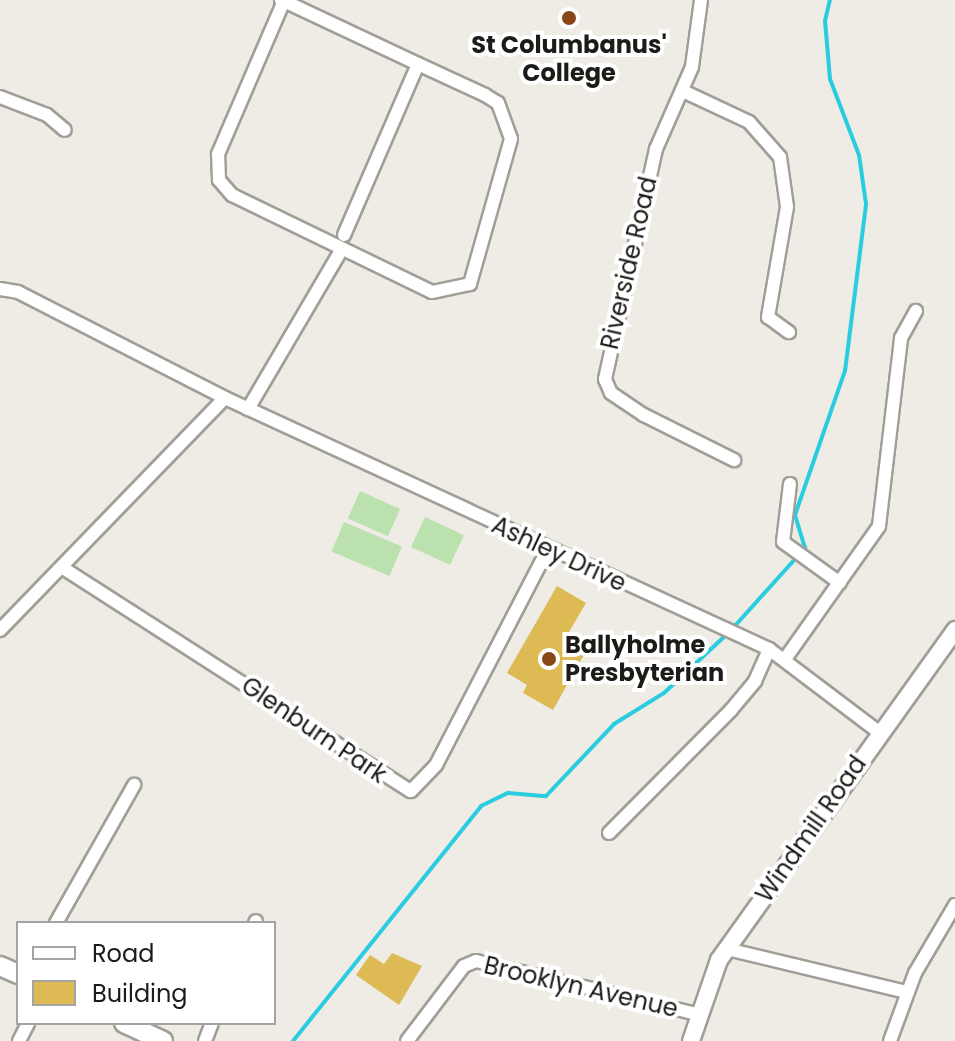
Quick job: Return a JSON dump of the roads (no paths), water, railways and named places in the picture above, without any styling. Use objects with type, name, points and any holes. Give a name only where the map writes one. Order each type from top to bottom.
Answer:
[{"type":"main road","points":[[128,1025],[163,1041]]},
{"type":"street","name":"Riverside Road","points":[[701,0],[685,92],[656,149],[605,379],[611,393],[644,415],[734,460]]},
{"type":"street","points":[[282,1],[485,95],[507,117],[511,139],[479,269],[470,284],[432,292],[232,195],[219,180],[218,154],[282,1]]},
{"type":"street","points":[[344,235],[418,64]]},
{"type":"street","points":[[685,92],[749,122],[780,157],[787,207],[768,317],[789,332]]},
{"type":"street","points":[[0,97],[47,115],[65,130]]},
{"type":"street","points":[[248,409],[342,249]]},
{"type":"street","name":"Ashley Drive","points":[[0,289],[18,292],[248,409],[769,649],[880,733]]},
{"type":"street","points":[[785,659],[840,583],[886,506],[901,338],[916,311]]},
{"type":"street","points":[[0,630],[225,398]]},
{"type":"street","points":[[790,484],[783,542],[840,583]]},
{"type":"street","name":"Glenburn Park","points":[[63,568],[411,791],[436,765],[548,549]]},
{"type":"street","name":"Windmill Road","points":[[691,1041],[697,1014],[727,949],[955,630]]},
{"type":"street","points":[[609,833],[731,710],[755,681],[769,649]]},
{"type":"street","points":[[57,921],[134,785]]},
{"type":"street","points":[[890,1041],[906,992],[955,905]]},
{"type":"street","points":[[727,949],[906,992]]},
{"type":"street","name":"Brooklyn Avenue","points":[[407,1041],[464,966],[476,961],[697,1014]]},
{"type":"waterway","points":[[733,628],[805,548],[795,515],[845,371],[866,204],[859,155],[830,79],[825,21],[830,0]]},
{"type":"waterway","points":[[293,1041],[481,806],[508,793],[546,796],[614,724],[664,693],[727,634]]},
{"type":"place","name":"St Columbanus' College","points":[[569,18]]},
{"type":"place","name":"Ballyholme Presbyterian","points":[[549,659]]}]
